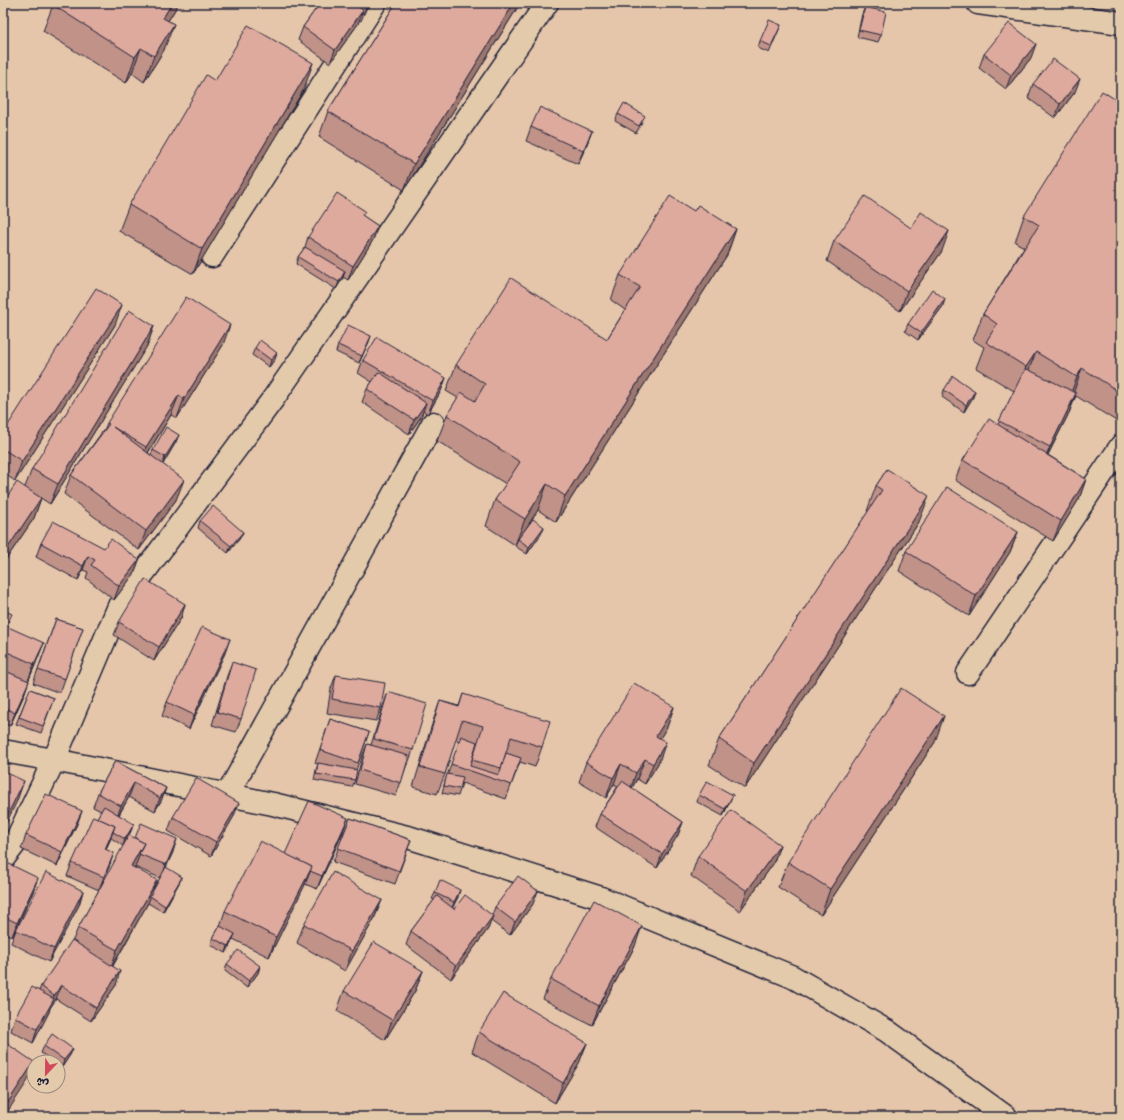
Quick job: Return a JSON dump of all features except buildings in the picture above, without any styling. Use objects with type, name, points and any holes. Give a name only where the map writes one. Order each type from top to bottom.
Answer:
[{"type":"street","points":[[212,256],[375,3]]},
{"type":"street","points":[[3,859],[14,845],[54,760],[119,606],[273,399],[547,3]]},
{"type":"street","points":[[978,3],[1121,23]]},
{"type":"street","points":[[227,795],[433,424]]},
{"type":"street","points":[[968,673],[1121,446]]},
{"type":"street","points":[[3,751],[274,804],[411,838],[602,898],[793,977],[887,1031],[1006,1117]]}]
